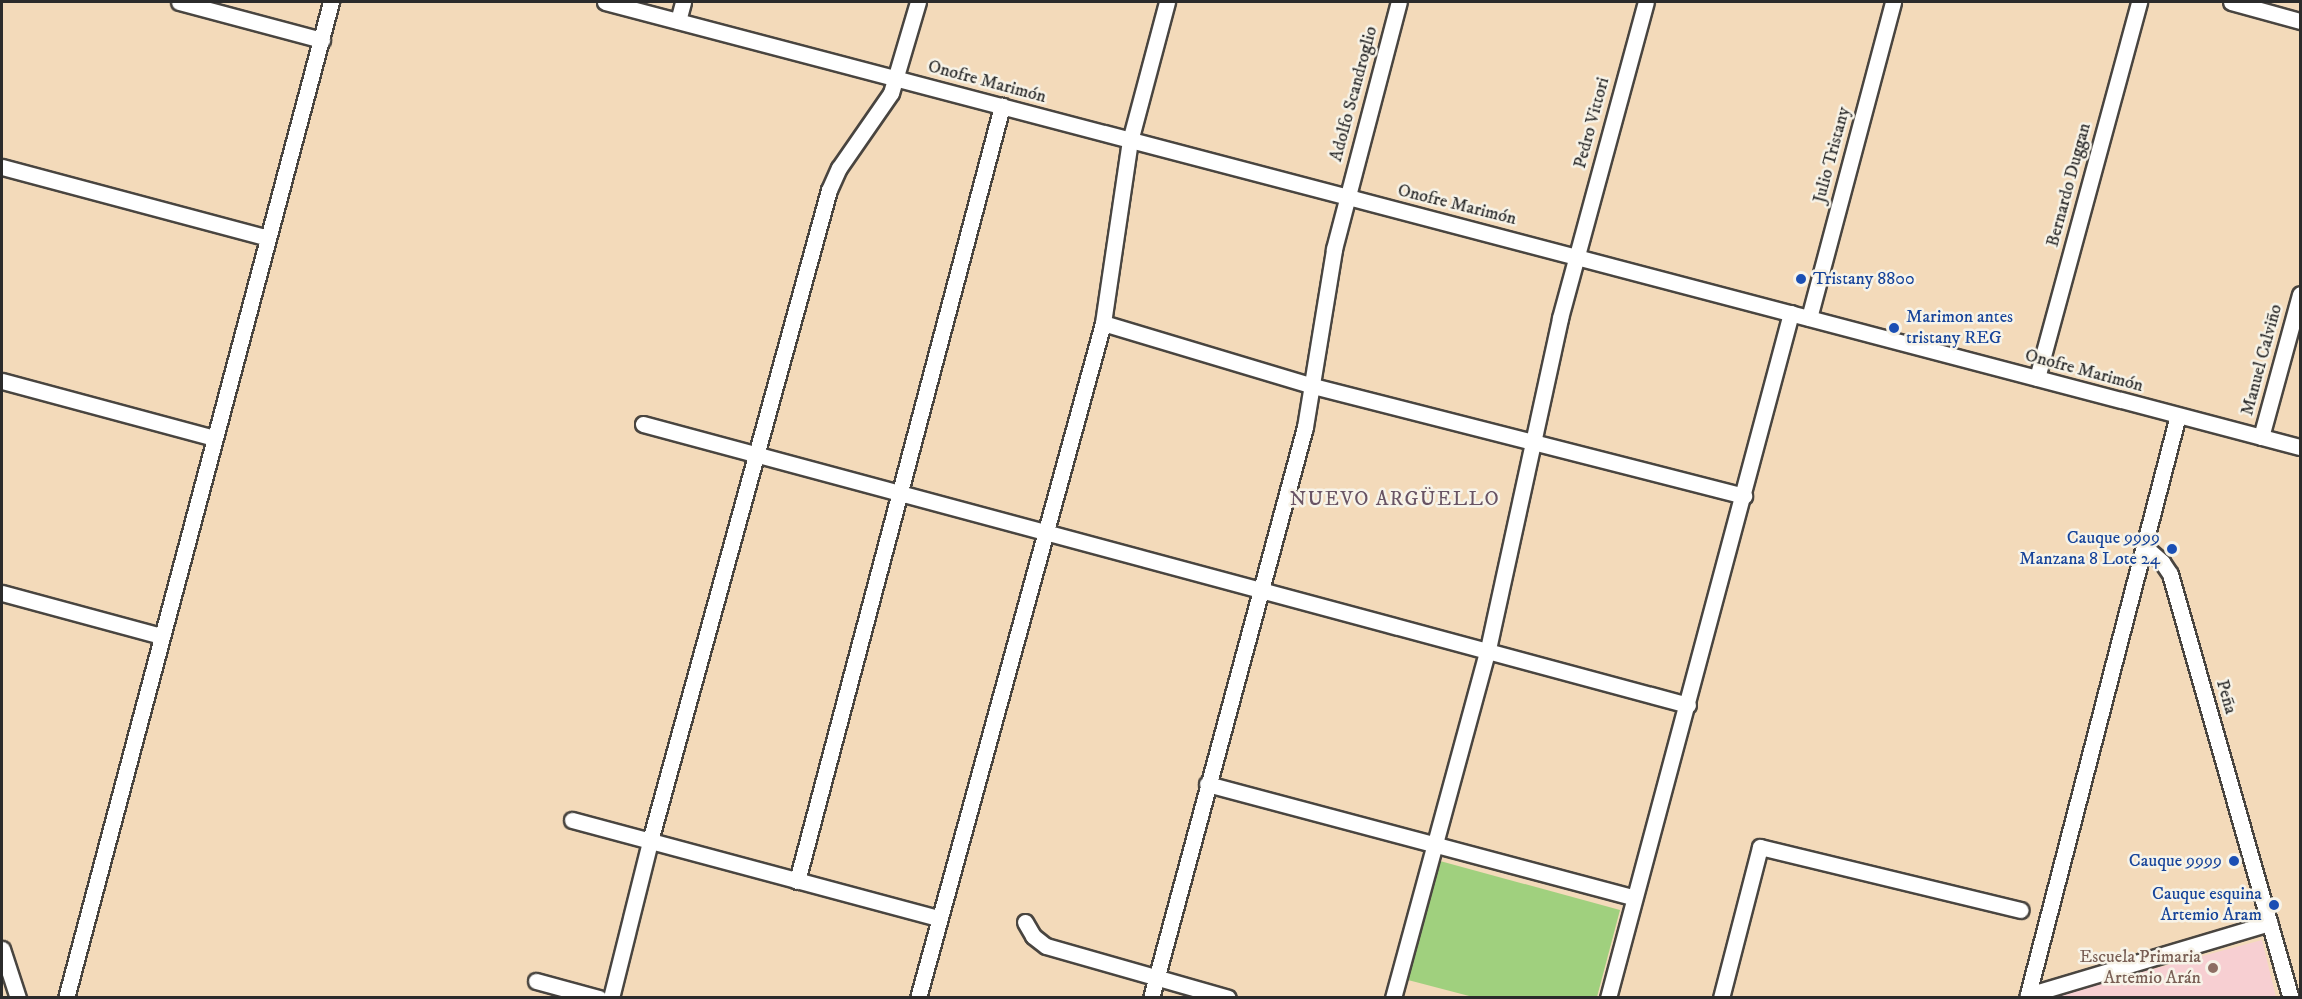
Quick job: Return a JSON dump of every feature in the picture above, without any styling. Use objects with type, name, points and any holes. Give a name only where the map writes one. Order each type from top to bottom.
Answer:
[{"type":"street","points":[[179,2],[322,40]]},
{"type":"street","points":[[66,998],[331,2]]},
{"type":"street","name":"Onofre Marimón","points":[[604,2],[2301,447]]},
{"type":"street","points":[[678,21],[683,2]]},
{"type":"street","points":[[611,998],[650,841],[829,190],[839,168],[891,93],[918,2]]},
{"type":"street","points":[[918,998],[1103,323],[1130,141],[1167,2]]},
{"type":"street","name":"Adolfo Scandroglio","points":[[1151,998],[1305,427],[1334,249],[1346,196],[1399,2]]},
{"type":"street","name":"Pedro Vittori","points":[[1393,998],[1488,649],[1576,256],[1646,2]]},
{"type":"street","name":"Julio Tristany","points":[[1809,318],[1893,2]]},
{"type":"street","name":"Bernardo Duggan","points":[[2037,378],[2139,2]]},
{"type":"street","points":[[2231,2],[2301,21]]},
{"type":"street","points":[[797,880],[1002,106]]},
{"type":"street","points":[[2,167],[268,238]]},
{"type":"street","name":"Manuel Calviño","points":[[2261,437],[2301,294]]},
{"type":"street","points":[[1608,998],[1744,496],[1791,313]]},
{"type":"street","points":[[1103,323],[1313,386],[1744,496]]},
{"type":"street","points":[[2,381],[214,438]]},
{"type":"street","points":[[2028,996],[2178,415]]},
{"type":"street","points":[[644,424],[1488,649],[1688,705]]},
{"type":"street","name":"Peña","points":[[2145,547],[2162,562],[2170,574],[2291,998]]},
{"type":"street","points":[[2,593],[161,636]]},
{"type":"street","points":[[1207,784],[1634,898]]},
{"type":"street","points":[[572,820],[939,918]]},
{"type":"street","points":[[1721,998],[1760,847],[2021,910]]},
{"type":"street","points":[[1025,922],[1033,936],[1046,946],[1228,998]]},
{"type":"street","points":[[2028,996],[2269,923]]},
{"type":"street","points":[[2,949],[18,998]]},
{"type":"street","points":[[536,981],[599,998]]},
{"type":"shaded area","name":"Escuela Primaria Artemio Arán","points":[[2262,940],[2276,997],[2048,997],[2052,996]]},
{"type":"green space","points":[[1440,861],[1620,910],[1597,997],[1473,997],[1408,980]]},
{"type":"place","name":"Tristany 8800","points":[[1801,279]]},
{"type":"place","name":"Marimon antes tristany REG","points":[[1894,328]]},
{"type":"place","name":"Cauque 9999 Manzana 8 Lote 24","points":[[2172,549]]},
{"type":"place","name":"Cauque 9999","points":[[2234,861]]},
{"type":"place","name":"Cauque esquina Artemio Aram","points":[[2274,905]]},
{"type":"place","name":"Escuela Primaria Artemio Arán","points":[[2213,968]]},
{"type":"district","name":"NUEVO ARGÜELLO","points":[[1395,499]]}]
